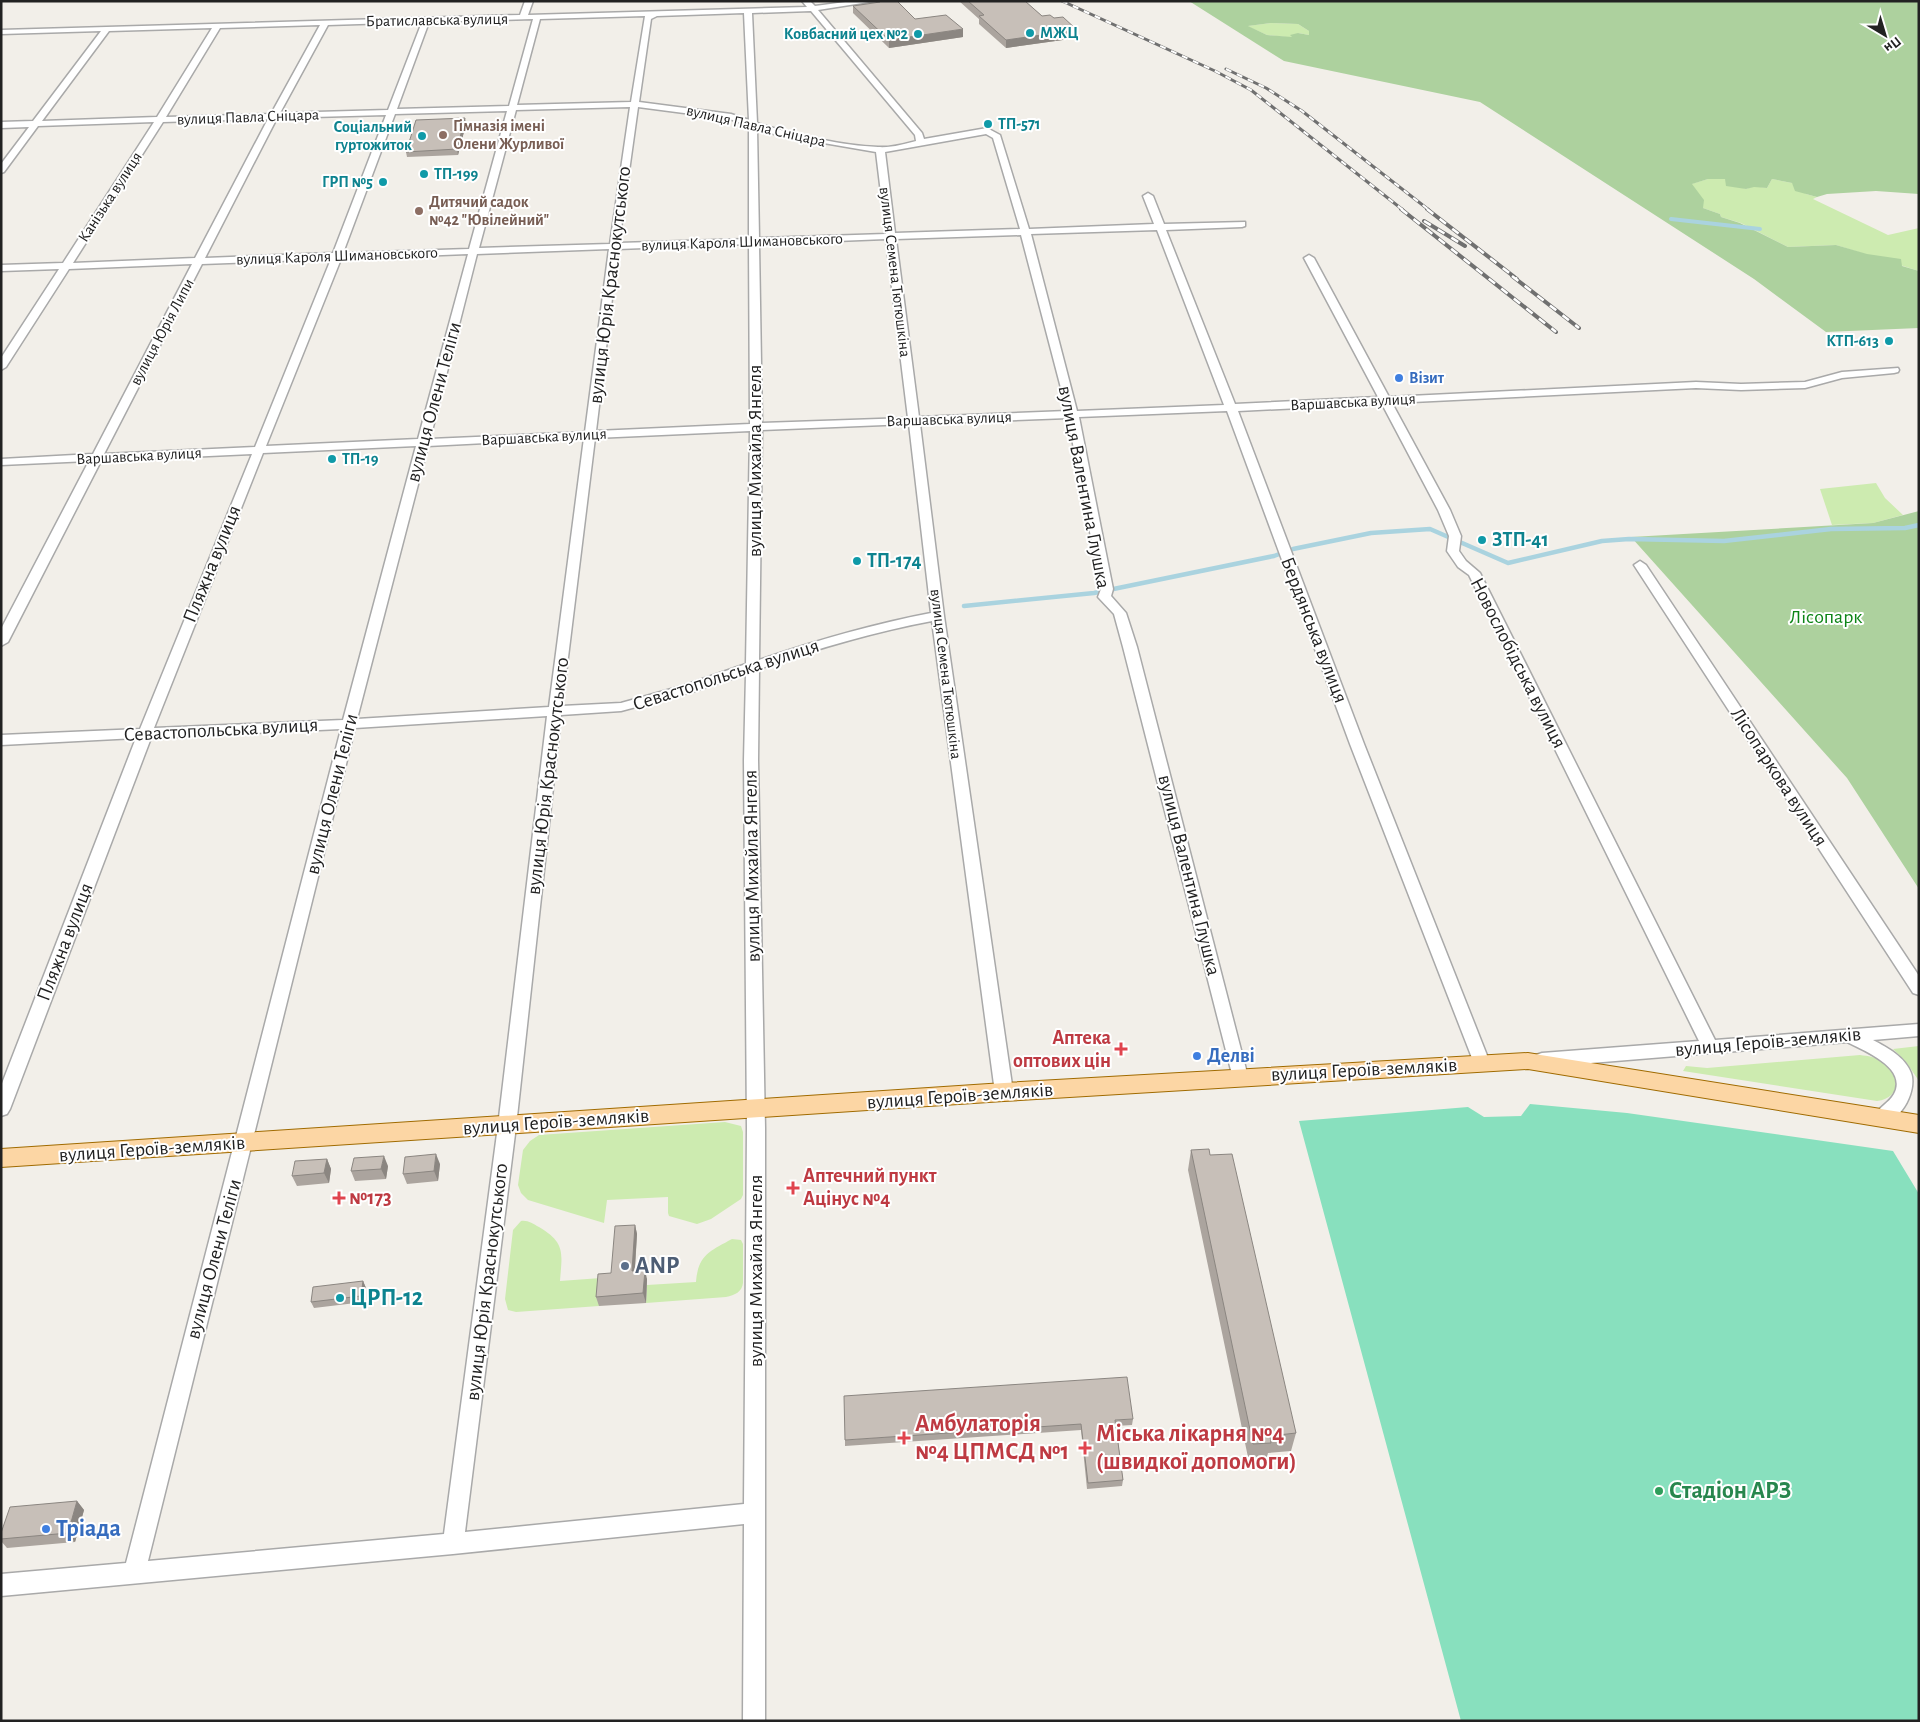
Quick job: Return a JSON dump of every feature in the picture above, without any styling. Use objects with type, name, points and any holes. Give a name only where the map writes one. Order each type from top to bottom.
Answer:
[{"type":"main road","name":"вулиця Героїв-земляків","points":[[1,1158],[1240,1077],[1528,1061]]},
{"type":"main road","points":[[1528,1061],[1919,1124]]},
{"type":"street","name":"вулиця Олени Теліги","points":[[134,1573],[349,724],[473,252],[513,109],[530,18],[529,1]]},
{"type":"street","points":[[806,1],[919,135],[921,142],[880,150]]},
{"type":"street","name":"Братиславська вулиця","points":[[1,32],[812,9],[872,1]]},
{"type":"street","name":"вулиця Михайла Янгеля","points":[[748,11],[753,123],[756,427],[751,760],[756,1109],[754,1721]]},
{"type":"street","name":"вулиця Юрія Краснокутського","points":[[453,1544],[508,1126],[555,710],[614,246],[647,18],[656,14]]},
{"type":"street","name":"Пляжна вулиця","points":[[1,1109],[145,734],[257,450],[337,256],[426,21]]},
{"type":"street","name":"вулиця Юрія Липи","points":[[1,642],[274,116],[325,23]]},
{"type":"street","name":"Канізька вулиця","points":[[1,367],[160,120],[217,26]]},
{"type":"street","points":[[1,170],[107,29]]},
{"type":"street","name":"вулиця Павла Сніцара","points":[[1,125],[634,104],[701,112],[753,123],[777,132],[825,143],[880,150]]},
{"type":"street","name":"вулиця Валентина Глушка","points":[[921,142],[987,132],[997,137],[1073,414],[1107,588],[1104,597],[1120,613],[1130,647],[1240,1077]]},
{"type":"street","name":"вулиця Семена Тютюшкіна","points":[[880,150],[938,616],[1004,1092]]},
{"type":"street","name":"Бердянська вулиця","points":[[1148,196],[1357,744],[1482,1063]]},
{"type":"street","name":"вулиця Кароля Шимановського","points":[[1,268],[1242,224]]},
{"type":"street","name":"Новослобідська вулиця","points":[[1309,258],[1444,510],[1455,536],[1453,550],[1462,564],[1474,573],[1710,1047]]},
{"type":"street","name":"Варшавська вулиця","points":[[1,462],[591,434],[1230,408],[1696,385],[1741,388],[1798,385],[1842,375],[1894,370]]},
{"type":"street","name":"Лісопаркова вулиця","points":[[1640,565],[1919,989]]},
{"type":"street","name":"Севастопольська вулиця","points":[[1,740],[349,724],[621,707],[687,689],[801,650],[894,624],[938,616]]},
{"type":"street","name":"вулиця Героїв-земляків","points":[[1528,1061],[1919,1030]]},
{"type":"street","points":[[1850,1036],[1890,1059],[1904,1076],[1903,1094],[1898,1102],[1882,1118]]},
{"type":"street","points":[[1,1585],[453,1544],[755,1513]]},
{"type":"green space","points":[[1189,1],[1919,1],[1919,194],[1876,191],[1827,194],[1817,197],[1795,191],[1792,183],[1772,179],[1767,188],[1754,187],[1746,189],[1726,186],[1725,179],[1708,179],[1692,184],[1704,200],[1703,208],[1720,214],[1721,217],[1740,223],[1788,247],[1836,245],[1867,254],[1901,259],[1902,266],[1919,271],[1919,328],[1826,332],[1754,279],[1480,102],[1284,61]],"holes":[[[1271,23],[1298,24],[1309,31],[1309,35],[1298,33],[1290,35],[1292,37],[1267,35],[1248,26]]]},
{"type":"green space","points":[[1271,23],[1298,24],[1309,31],[1309,35],[1298,33],[1295,38],[1267,35],[1247,26]]},
{"type":"green space","points":[[1708,179],[1725,179],[1727,182],[1746,189],[1754,186],[1767,188],[1772,179],[1792,183],[1806,194],[1817,197],[1813,199],[1888,235],[1919,228],[1919,271],[1836,245],[1788,247],[1741,223],[1721,217],[1720,214],[1703,208],[1691,184]]},
{"type":"green space","points":[[1876,483],[1885,498],[1903,515],[1873,523],[1832,525],[1820,489]]},
{"type":"green space","name":"Лісопарк","points":[[1919,511],[1919,889],[1847,778],[1631,537],[1873,523]]},
{"type":"green space","points":[[1919,1046],[1919,1081],[1906,1062],[1893,1049]]},
{"type":"green space","points":[[1860,1055],[1878,1059],[1889,1067],[1893,1073],[1896,1085],[1891,1095],[1885,1099],[1877,1101],[1683,1071],[1686,1066],[1707,1068]]},
{"type":"green space","name":"Стадіон АРЗ","points":[[1530,1104],[1627,1113],[1893,1151],[1919,1194],[1919,1721],[1461,1721],[1299,1121],[1468,1107],[1484,1117],[1521,1116]]},
{"type":"green space","points":[[725,1122],[741,1126],[743,1132],[743,1195],[741,1199],[711,1219],[697,1224],[669,1216],[668,1197],[607,1200],[604,1223],[528,1200],[521,1193],[518,1185],[523,1150],[530,1141],[539,1135]]},
{"type":"green space","points":[[521,1221],[539,1227],[554,1238],[558,1244],[561,1256],[560,1281],[601,1278],[599,1306],[516,1312],[508,1310],[505,1299],[513,1230]]},
{"type":"green space","points":[[732,1239],[741,1240],[743,1244],[743,1283],[738,1293],[726,1297],[646,1303],[647,1285],[696,1282],[699,1266],[706,1255]]},
{"type":"building","points":[[879,1],[897,1],[915,19],[946,15],[963,29],[889,40],[853,6]]},
{"type":"building","points":[[968,1],[1025,1],[1042,16],[1063,17],[1077,30],[1006,40],[979,16],[984,15]]},
{"type":"building","points":[[465,118],[457,149],[406,152],[416,120]]},
{"type":"building","points":[[1209,1149],[1210,1155],[1232,1154],[1296,1433],[1270,1436],[1271,1443],[1253,1444],[1191,1150]]},
{"type":"building","points":[[436,1154],[434,1171],[403,1174],[405,1157]]},
{"type":"building","points":[[384,1156],[381,1169],[351,1171],[354,1158]]},
{"type":"building","points":[[327,1159],[324,1173],[292,1176],[295,1161]]},
{"type":"building","name":"ANP","points":[[635,1225],[632,1271],[645,1270],[643,1293],[596,1297],[598,1274],[611,1273],[615,1226]]},
{"type":"building","points":[[363,1281],[361,1296],[311,1302],[313,1287]]},
{"type":"building","name":"Амбулаторія №4 ЦПМСД №1","points":[[1127,1377],[1133,1419],[1115,1420],[1123,1480],[1088,1483],[1081,1424],[845,1440],[844,1396]]},
{"type":"building","points":[[77,1501],[68,1533],[1,1539],[1,1533],[10,1507]]},
{"type":"waterway","points":[[1671,219],[1760,229]]},
{"type":"waterway","points":[[964,606],[1094,593],[1274,556],[1293,549],[1371,533],[1430,529],[1508,563],[1602,541],[1629,539],[1724,541],[1831,529],[1905,528],[1919,525]]},
{"type":"railway","points":[[1062,1],[1215,71],[1251,90],[1403,210]]},
{"type":"railway","points":[[1226,69],[1266,88],[1302,111],[1429,210]]},
{"type":"railway","points":[[1401,209],[1556,332]]},
{"type":"railway","points":[[1427,209],[1517,279]]},
{"type":"railway","points":[[1424,221],[1465,246]]},
{"type":"railway","points":[[1512,276],[1579,328]]},
{"type":"place","name":"МЖЦ","points":[[1030,33]]},
{"type":"place","name":"Ковбасний цех №2","points":[[918,34]]},
{"type":"place","name":"ТП-571","points":[[988,124]]},
{"type":"place","name":"Гімназія імені Олени Журливої","points":[[443,135]]},
{"type":"place","name":"Соціальний гуртожиток","points":[[422,136]]},
{"type":"place","name":"ТП-199","points":[[424,174]]},
{"type":"place","name":"ГРП №5","points":[[383,182]]},
{"type":"place","name":"Дитячий садок №42 \"Ювілейний\"","points":[[419,211]]},
{"type":"place","name":"КТП-613","points":[[1889,341]]},
{"type":"place","name":"Візит","points":[[1399,378]]},
{"type":"place","name":"ТП-19","points":[[332,459]]},
{"type":"place","name":"ЗТП-41","points":[[1482,540]]},
{"type":"place","name":"ТП-174","points":[[857,561]]},
{"type":"place","name":"Аптека оптових цін","points":[[1121,1049]]},
{"type":"place","name":"Делві","points":[[1197,1056]]},
{"type":"place","name":"Аптечний пункт Ацінус №4","points":[[793,1188]]},
{"type":"place","name":"№173","points":[[339,1198]]},
{"type":"place","name":"ANP","points":[[625,1266]]},
{"type":"place","name":"ЦРП-12","points":[[340,1298]]},
{"type":"place","name":"Амбулаторія №4 ЦПМСД №1","points":[[904,1438]]},
{"type":"place","name":"Міська лікарня №4 (швидкої допомоги)","points":[[1085,1448]]},
{"type":"place","name":"Стадіон АРЗ","points":[[1659,1491]]},
{"type":"place","name":"Тріада","points":[[46,1529]]}]
